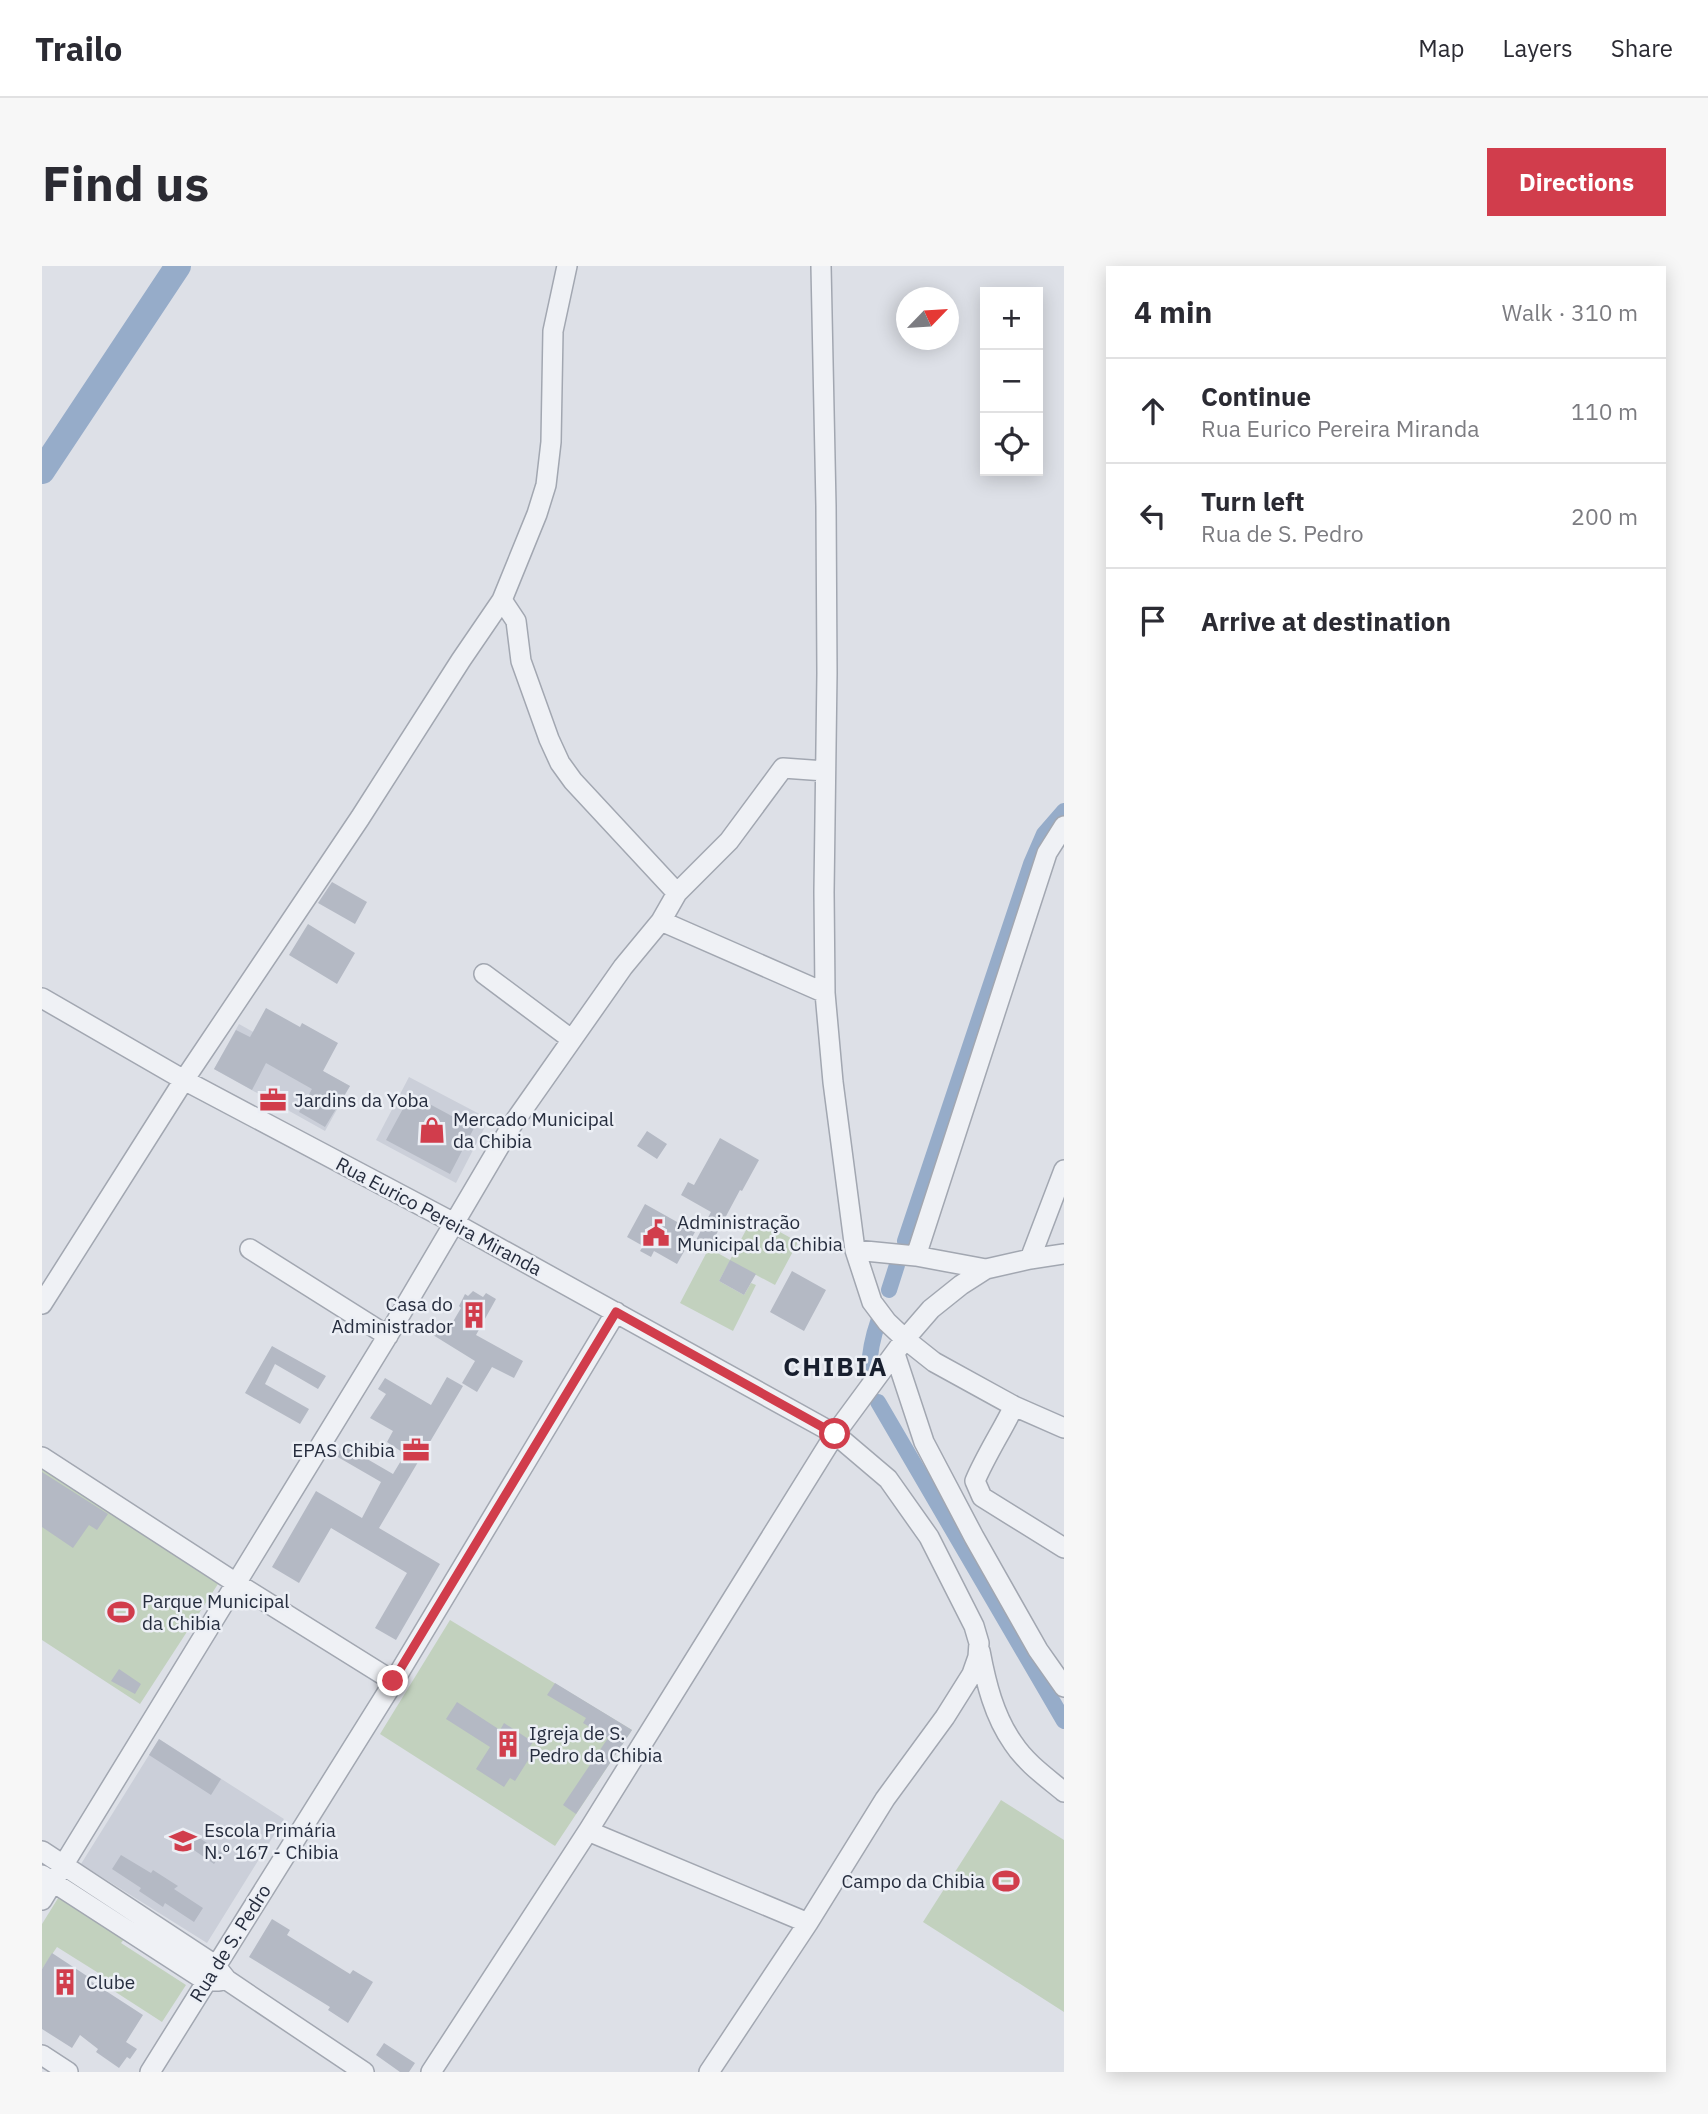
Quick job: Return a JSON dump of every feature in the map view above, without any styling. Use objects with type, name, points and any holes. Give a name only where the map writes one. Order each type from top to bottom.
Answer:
[{"type":"street","points":[[42,1304],[184,1080],[502,600],[546,485],[551,442],[553,331],[567,266]]},
{"type":"street","points":[[821,266],[827,506],[825,992],[833,1083],[855,1250],[873,1302],[900,1346],[924,1442],[1038,1650],[1064,1687]]},
{"type":"street","points":[[502,600],[516,621],[521,661],[560,763],[573,781],[677,893]]},
{"type":"street","points":[[42,1900],[48,1879],[64,1865],[388,1336],[495,1151],[571,1039],[623,967],[661,921],[677,893],[729,841],[783,768],[825,771]]},
{"type":"street","points":[[916,1256],[1047,853],[1064,826]]},
{"type":"street","points":[[661,921],[825,992]]},
{"type":"street","points":[[484,974],[571,1039]]},
{"type":"street","name":"Rua Eurico Pereira Miranda","points":[[42,998],[184,1080],[454,1223],[835,1434],[888,1479],[929,1536],[974,1626],[991,1699],[1012,1742],[1033,1767],[1064,1792]]},
{"type":"street","points":[[1030,1259],[1064,1170]]},
{"type":"street","points":[[250,1249],[388,1336]]},
{"type":"street","points":[[855,1250],[916,1256],[986,1269]]},
{"type":"street","points":[[431,2072],[588,1831],[835,1434],[900,1346],[931,1308],[986,1269],[1064,1254]]},
{"type":"street","name":"Rua de S. Pedro","points":[[150,2072],[216,1976],[616,1312]]},
{"type":"street","points":[[900,1346],[1014,1406],[1064,1428]]},
{"type":"street","points":[[1014,1406],[975,1481],[978,1490],[982,1497],[996,1507],[1064,1548]]},
{"type":"street","points":[[42,1457],[393,1681]]},
{"type":"street","points":[[709,2072],[808,1923],[885,1799],[945,1717],[965,1685],[978,1657],[979,1643]]},
{"type":"street","points":[[588,1831],[808,1923]]},
{"type":"street","points":[[42,1851],[216,1976]]},
{"type":"street","points":[[48,1879],[216,1976],[364,2072]]},
{"type":"street","points":[[42,2056],[68,2072]]},
{"type":"shaded area","name":"Jardins da Yoba","points":[[239,1024],[350,1086],[325,1131],[214,1069]]},
{"type":"shaded area","name":"Mercado Municipal da Chibia","points":[[409,1077],[489,1119],[456,1183],[376,1140]]},
{"type":"shaded area","name":"Escola Primária N.º 167 - Chibia","points":[[159,1739],[284,1819],[207,1943],[81,1864]]},
{"type":"green space","points":[[753,1217],[798,1242],[775,1285],[730,1261],[719,1281],[744,1295],[751,1283],[756,1285],[733,1331],[680,1303],[709,1248],[730,1260]]},
{"type":"green space","name":"Parque Municipal da Chibia","points":[[42,1468],[218,1584],[140,1704],[42,1640]]},
{"type":"green space","points":[[450,1620],[632,1730],[555,1846],[380,1734]]},
{"type":"green space","name":"Campo da Chibia","points":[[1001,1800],[1064,1840],[1064,2012],[923,1922]]},
{"type":"green space","points":[[60,1895],[125,1938],[121,1943],[186,1985],[162,2022],[97,1980],[100,1974],[57,1947],[42,1969],[42,1924]]},
{"type":"building","points":[[332,882],[367,902],[355,924],[318,903]]},
{"type":"building","points":[[308,924],[355,953],[337,984],[289,955]]},
{"type":"building","name":"Jardins da Yoba","points":[[266,1008],[300,1027],[302,1023],[338,1043],[323,1071],[350,1086],[325,1127],[299,1112],[312,1089],[266,1063],[252,1090],[214,1069],[236,1030],[250,1037]]},
{"type":"building","points":[[411,1094],[474,1128],[450,1174],[386,1140]]},
{"type":"building","points":[[647,1131],[667,1144],[657,1159],[637,1146]]},
{"type":"building","points":[[720,1138],[759,1160],[709,1248],[696,1240],[711,1212],[681,1195],[688,1182],[694,1185]]},
{"type":"building","name":"Administração Municipal da Chibia","points":[[645,1204],[695,1232],[677,1264],[654,1251],[651,1257],[640,1251],[643,1246],[627,1237]]},
{"type":"building","points":[[730,1260],[756,1274],[744,1295],[719,1281]]},
{"type":"building","points":[[792,1271],[826,1290],[804,1331],[770,1312]]},
{"type":"building","points":[[473,1291],[483,1297],[486,1293],[496,1299],[476,1335],[523,1361],[514,1378],[492,1367],[477,1392],[462,1383],[475,1361],[433,1335],[439,1324],[448,1330],[461,1308],[459,1306],[465,1294],[468,1296]]},
{"type":"building","points":[[272,1346],[326,1376],[318,1389],[275,1364],[265,1384],[309,1409],[300,1424],[245,1393]]},
{"type":"building","points":[[447,1377],[463,1386],[379,1528],[440,1564],[396,1640],[375,1628],[407,1573],[331,1528],[299,1583],[272,1567],[316,1491],[362,1518],[381,1482],[336,1456],[343,1445],[393,1474],[405,1454],[387,1442],[393,1431],[370,1418],[386,1394],[378,1389],[385,1378],[431,1405]]},
{"type":"building","points":[[42,1472],[108,1514],[97,1530],[89,1525],[73,1548],[42,1527]]},
{"type":"building","points":[[119,1669],[141,1684],[135,1694],[111,1681]]},
{"type":"building","points":[[555,1683],[632,1730],[576,1814],[563,1805],[608,1738],[583,1723],[586,1718],[547,1695]]},
{"type":"building","name":"Igreja de S. Pedro da Chibia","points":[[457,1702],[500,1730],[504,1723],[533,1742],[527,1751],[532,1754],[515,1781],[510,1778],[504,1787],[476,1769],[490,1747],[446,1719]]},
{"type":"building","points":[[159,1739],[221,1779],[211,1795],[149,1755]]},
{"type":"building","points":[[186,1829],[222,1853],[214,1864],[178,1839]]},
{"type":"building","points":[[121,1855],[151,1873],[153,1870],[178,1886],[174,1889],[203,1908],[194,1922],[165,1903],[163,1907],[112,1869]]},
{"type":"building","points":[[272,1919],[290,1930],[287,1935],[350,1974],[353,1970],[373,1982],[348,2023],[328,2010],[330,2007],[249,1957]]},
{"type":"building","points":[[52,1953],[143,2015],[126,2042],[137,2049],[119,2068],[96,2052],[98,2049],[80,2035],[72,2048],[42,2029],[42,1969]]},
{"type":"building","points":[[384,2043],[415,2063],[409,2072],[400,2072],[376,2055]]},
{"type":"waterway","points":[[42,471],[178,266]]},
{"type":"waterway","points":[[905,1241],[1031,864],[1044,834],[1064,811]]},
{"type":"waterway","points":[[889,1290],[897,1265]]},
{"type":"waterway","points":[[870,1382],[871,1350],[879,1319]]},
{"type":"waterway","points":[[878,1402],[1064,1721]]},
{"type":"place","name":"Jardins da Yoba","points":[[273,1100]]},
{"type":"place","name":"Mercado Municipal da Chibia","points":[[432,1130]]},
{"type":"place","name":"Administração Municipal da Chibia","points":[[656,1233]]},
{"type":"place","name":"Casa do Administrador","points":[[474,1315]]},
{"type":"place","name":"EPAS Chibia","points":[[416,1450]]},
{"type":"place","name":"Parque Municipal da Chibia","points":[[121,1612]]},
{"type":"place","name":"Igreja de S. Pedro da Chibia","points":[[508,1744]]},
{"type":"place","name":"Escola Primária N.º 167 - Chibia","points":[[183,1841]]},
{"type":"place","name":"Campo da Chibia","points":[[1006,1881]]},
{"type":"place","name":"Clube","points":[[65,1982]]},
{"type":"district","name":"CHIBIA","points":[[836,1367]]},
{"type":"route","points":[[393,1681],[616,1312],[835,1434]]}]
